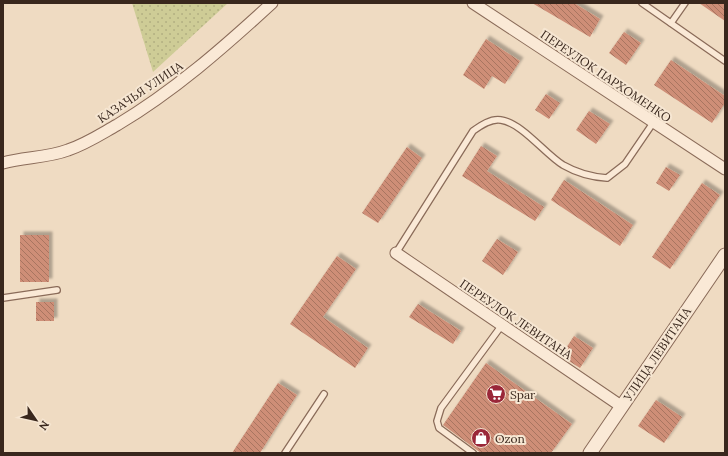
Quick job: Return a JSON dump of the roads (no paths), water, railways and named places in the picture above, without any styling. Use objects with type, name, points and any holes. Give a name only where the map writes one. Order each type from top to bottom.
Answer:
[{"type":"street","name":"КАЗАЧЬЯ УЛИЦА","points":[[3,163],[53,155],[67,151],[82,145],[127,119],[166,93],[218,52],[272,3]]},
{"type":"street","name":"ПЕРЕУЛОК ПАРХОМЕНКО","points":[[473,3],[725,169]]},
{"type":"street","name":"ПЕРЕУЛОК ЛЕВИТАНА","points":[[396,253],[621,406]]},
{"type":"street","name":"УЛИЦА ЛЕВИТАНА","points":[[590,453],[725,255]]},
{"type":"lane","points":[[642,3],[725,61]]},
{"type":"lane","points":[[671,23],[685,3]]},
{"type":"lane","points":[[396,253],[473,132],[485,123],[500,120],[518,128],[562,165],[588,176],[607,178],[625,164],[653,123]]},
{"type":"lane","points":[[3,298],[57,290]]},
{"type":"lane","points":[[473,453],[439,428],[437,421],[441,408],[502,325]]},
{"type":"lane","points":[[286,453],[324,394]]},
{"type":"place","name":"Spar","points":[[496,394]]},
{"type":"place","name":"Ozon","points":[[481,438]]}]
